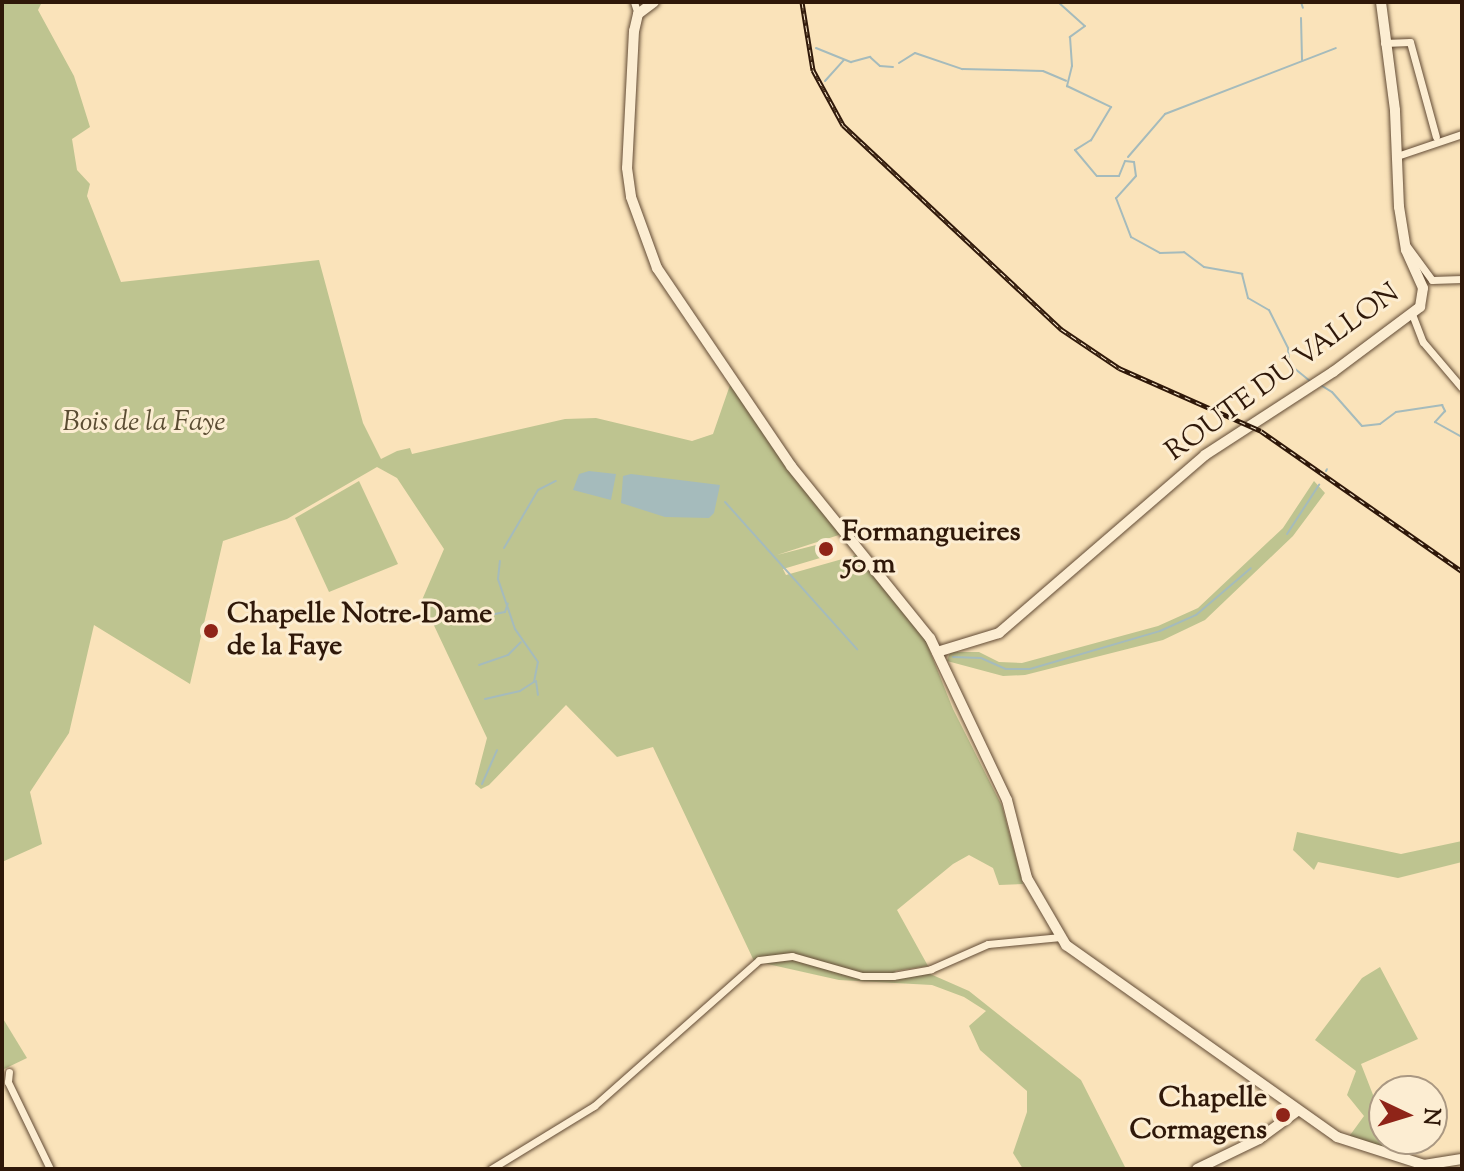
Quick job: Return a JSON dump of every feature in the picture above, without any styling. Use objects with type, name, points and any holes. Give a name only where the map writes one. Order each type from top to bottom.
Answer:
[{"type":"street","points":[[634,2],[638,14],[628,180],[657,268],[791,466],[867,554],[937,652],[1007,800],[1027,878],[1061,937],[1070,949],[1337,1137],[1434,1166],[1461,1163]]},
{"type":"street","points":[[638,14],[654,2]]},
{"type":"street","name":"ROUTE DU VALLON","points":[[937,652],[999,633],[1205,455],[1320,380],[1412,314],[1424,293],[1405,244],[1382,44],[1381,2]]},
{"type":"street","points":[[1382,44],[1410,42],[1436,137]]},
{"type":"street","points":[[1397,156],[1462,134]]},
{"type":"street","points":[[1405,244],[1432,280],[1462,279]]},
{"type":"street","points":[[1412,314],[1423,342],[1462,388]]},
{"type":"street","points":[[491,1169],[594,1106],[759,960],[792,956],[878,977],[931,969],[1003,941],[1061,937]]},
{"type":"street","points":[[9,1072],[9,1084],[50,1169]]},
{"type":"street","points":[[1197,1169],[1259,1139],[1297,1111]]},
{"type":"green space","name":"Bois de la Faye","points":[[2,2],[42,2],[38,10],[74,76],[90,127],[72,139],[77,170],[90,184],[87,196],[121,282],[319,260],[363,423],[381,459],[410,448],[412,454],[565,419],[596,418],[692,441],[713,434],[730,385],[845,533],[777,555],[816,545],[820,558],[783,569],[786,575],[860,554],[925,639],[953,709],[1002,806],[1023,884],[999,885],[993,868],[969,855],[953,864],[897,910],[928,966],[895,971],[899,977],[928,973],[969,991],[1081,1080],[1126,1169],[1023,1169],[1013,1153],[1027,1112],[1027,1091],[980,1050],[969,1026],[986,1011],[964,997],[932,985],[839,980],[754,961],[653,747],[617,757],[566,705],[489,785],[481,789],[475,784],[487,738],[422,600],[444,549],[397,478],[377,467],[287,519],[223,541],[190,684],[94,625],[69,733],[30,792],[42,844],[2,862]]},
{"type":"green space","points":[[359,481],[398,564],[329,592],[295,518]]},
{"type":"green space","points":[[1314,481],[1325,493],[1293,536],[1205,620],[1163,640],[1025,675],[1003,676],[947,661],[950,652],[979,652],[999,662],[1022,663],[1158,626],[1198,608],[1283,528]]},
{"type":"green space","points":[[1297,832],[1401,854],[1462,841],[1462,862],[1398,878],[1318,862],[1314,870],[1293,850]]},
{"type":"green space","points":[[1380,967],[1418,1039],[1361,1064],[1368,1082],[1368,1144],[1348,1138],[1364,1116],[1347,1095],[1356,1071],[1315,1040],[1362,978]]},
{"type":"green space","points":[[2,1017],[27,1058],[2,1070]]},
{"type":"shaded area","points":[[589,471],[616,474],[611,500],[573,490],[579,474]]},
{"type":"shaded area","points":[[631,474],[720,485],[714,513],[709,518],[665,517],[621,503],[623,476]]},
{"type":"waterway","points":[[1058,2],[1085,26],[1070,37],[1072,66],[1067,86],[1111,107],[1091,140],[1075,150],[1097,176],[1119,176],[1125,161],[1134,162],[1136,176],[1116,198],[1131,237],[1160,253],[1184,252],[1204,267],[1242,274],[1248,298],[1269,310],[1288,348],[1289,364],[1310,381]]},
{"type":"waterway","points":[[1301,2],[1303,8]]},
{"type":"waterway","points":[[1301,18],[1302,60]]},
{"type":"waterway","points":[[816,48],[851,62],[870,57],[880,66],[893,67]]},
{"type":"waterway","points":[[1128,157],[1165,114],[1336,48]]},
{"type":"waterway","points":[[899,63],[915,53],[962,69],[1043,71],[1066,81]]},
{"type":"waterway","points":[[825,81],[844,60]]},
{"type":"waterway","points":[[1319,384],[1332,392],[1362,426],[1380,424],[1396,412],[1442,405],[1445,411],[1435,422],[1462,437]]},
{"type":"waterway","points":[[504,548],[538,490],[556,481]]},
{"type":"waterway","points":[[1287,534],[1319,485]]},
{"type":"waterway","points":[[725,502],[857,649]]},
{"type":"waterway","points":[[485,699],[520,691],[534,682],[538,662],[515,629],[498,579],[500,561]]},
{"type":"waterway","points":[[953,657],[981,658],[1006,669],[1030,669],[1160,631],[1196,615],[1251,568]]},
{"type":"waterway","points":[[455,622],[505,612],[508,603]]},
{"type":"waterway","points":[[479,665],[508,655],[521,642]]},
{"type":"waterway","points":[[536,681],[538,695]]},
{"type":"waterway","points":[[482,784],[497,750]]},
{"type":"railway","points":[[802,2],[813,70],[843,125],[1061,329],[1119,368],[1261,431],[1462,571]]},
{"type":"place","name":"Formangueires 50 m","points":[[826,549]]},
{"type":"place","name":"Chapelle Notre-Dame de la Faye","points":[[211,631]]},
{"type":"place","name":"Chapelle Cormagens","points":[[1283,1115]]}]
